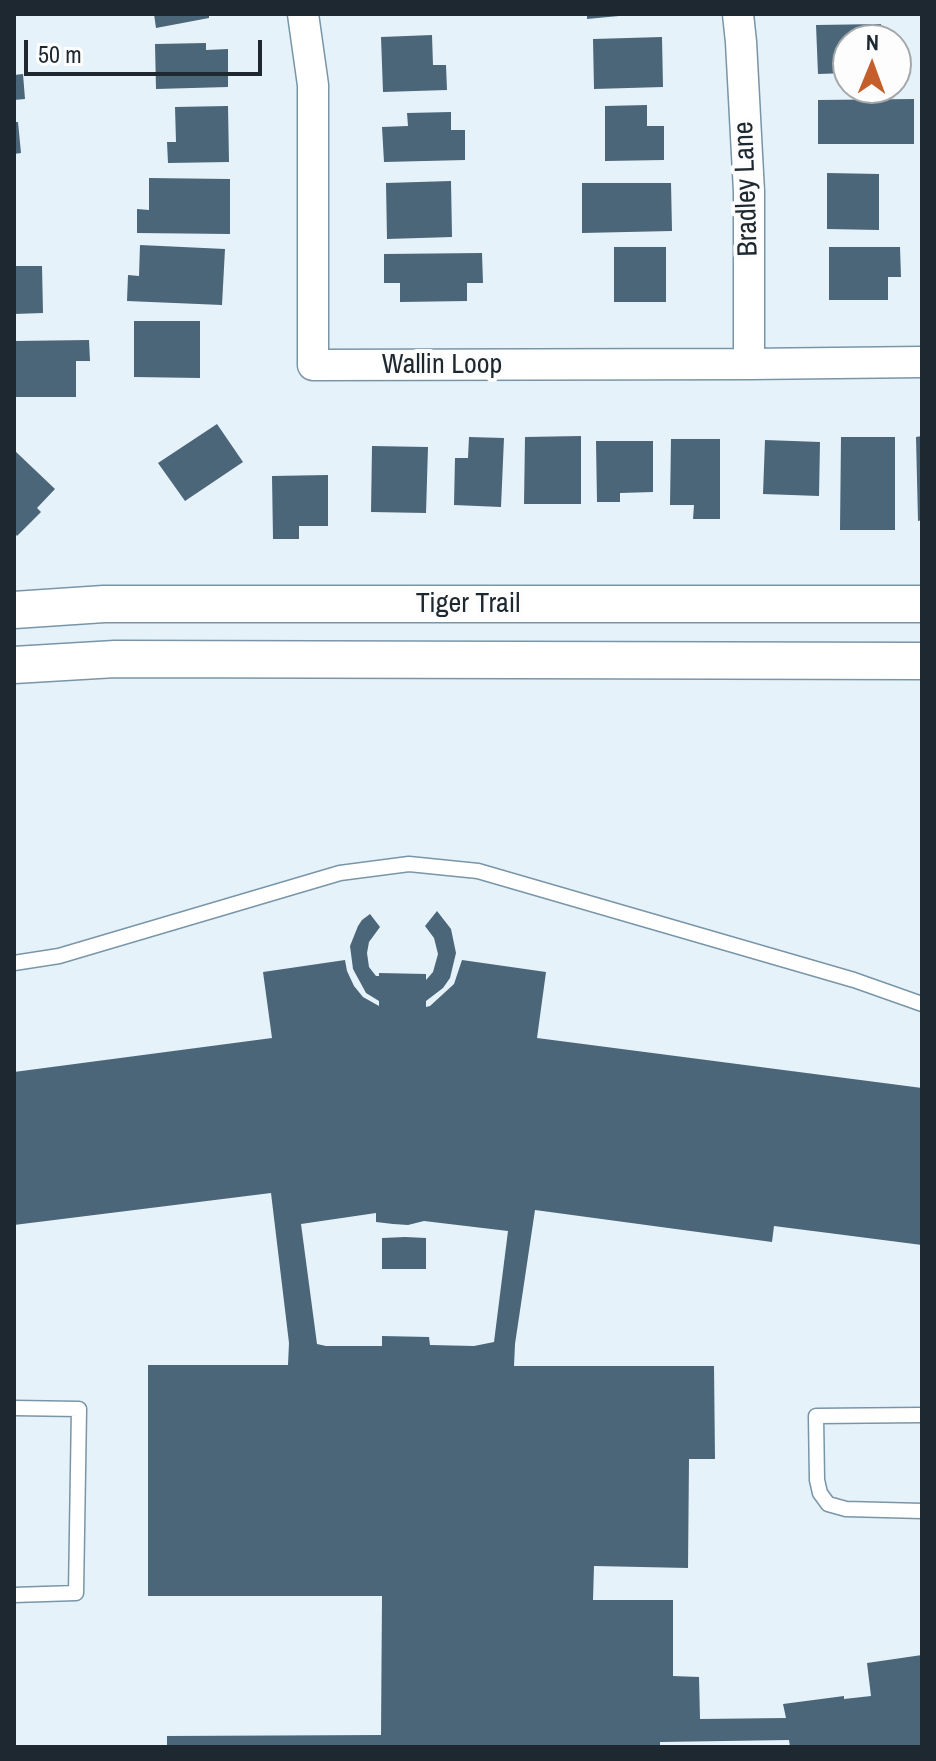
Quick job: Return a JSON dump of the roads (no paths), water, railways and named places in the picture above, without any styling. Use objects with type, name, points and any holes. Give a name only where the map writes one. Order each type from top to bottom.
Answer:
[{"type":"street","name":"Wallin Loop","points":[[303,14],[313,85],[313,365],[922,362]]},
{"type":"street","name":"Bradley Lane","points":[[738,14],[749,192],[749,364]]},
{"type":"street","name":"Tiger Trail","points":[[14,610],[104,604],[922,604]]},
{"type":"street","name":"Tiger Trail","points":[[14,665],[115,659],[922,661]]},
{"type":"lane","points":[[14,963],[59,956],[340,873],[409,864],[478,871],[854,980],[922,1004]]},
{"type":"lane","points":[[14,1408],[79,1409],[76,1593],[14,1595]]},
{"type":"lane","points":[[922,1415],[816,1416],[817,1480],[820,1493],[828,1504],[846,1509],[922,1511]]}]
